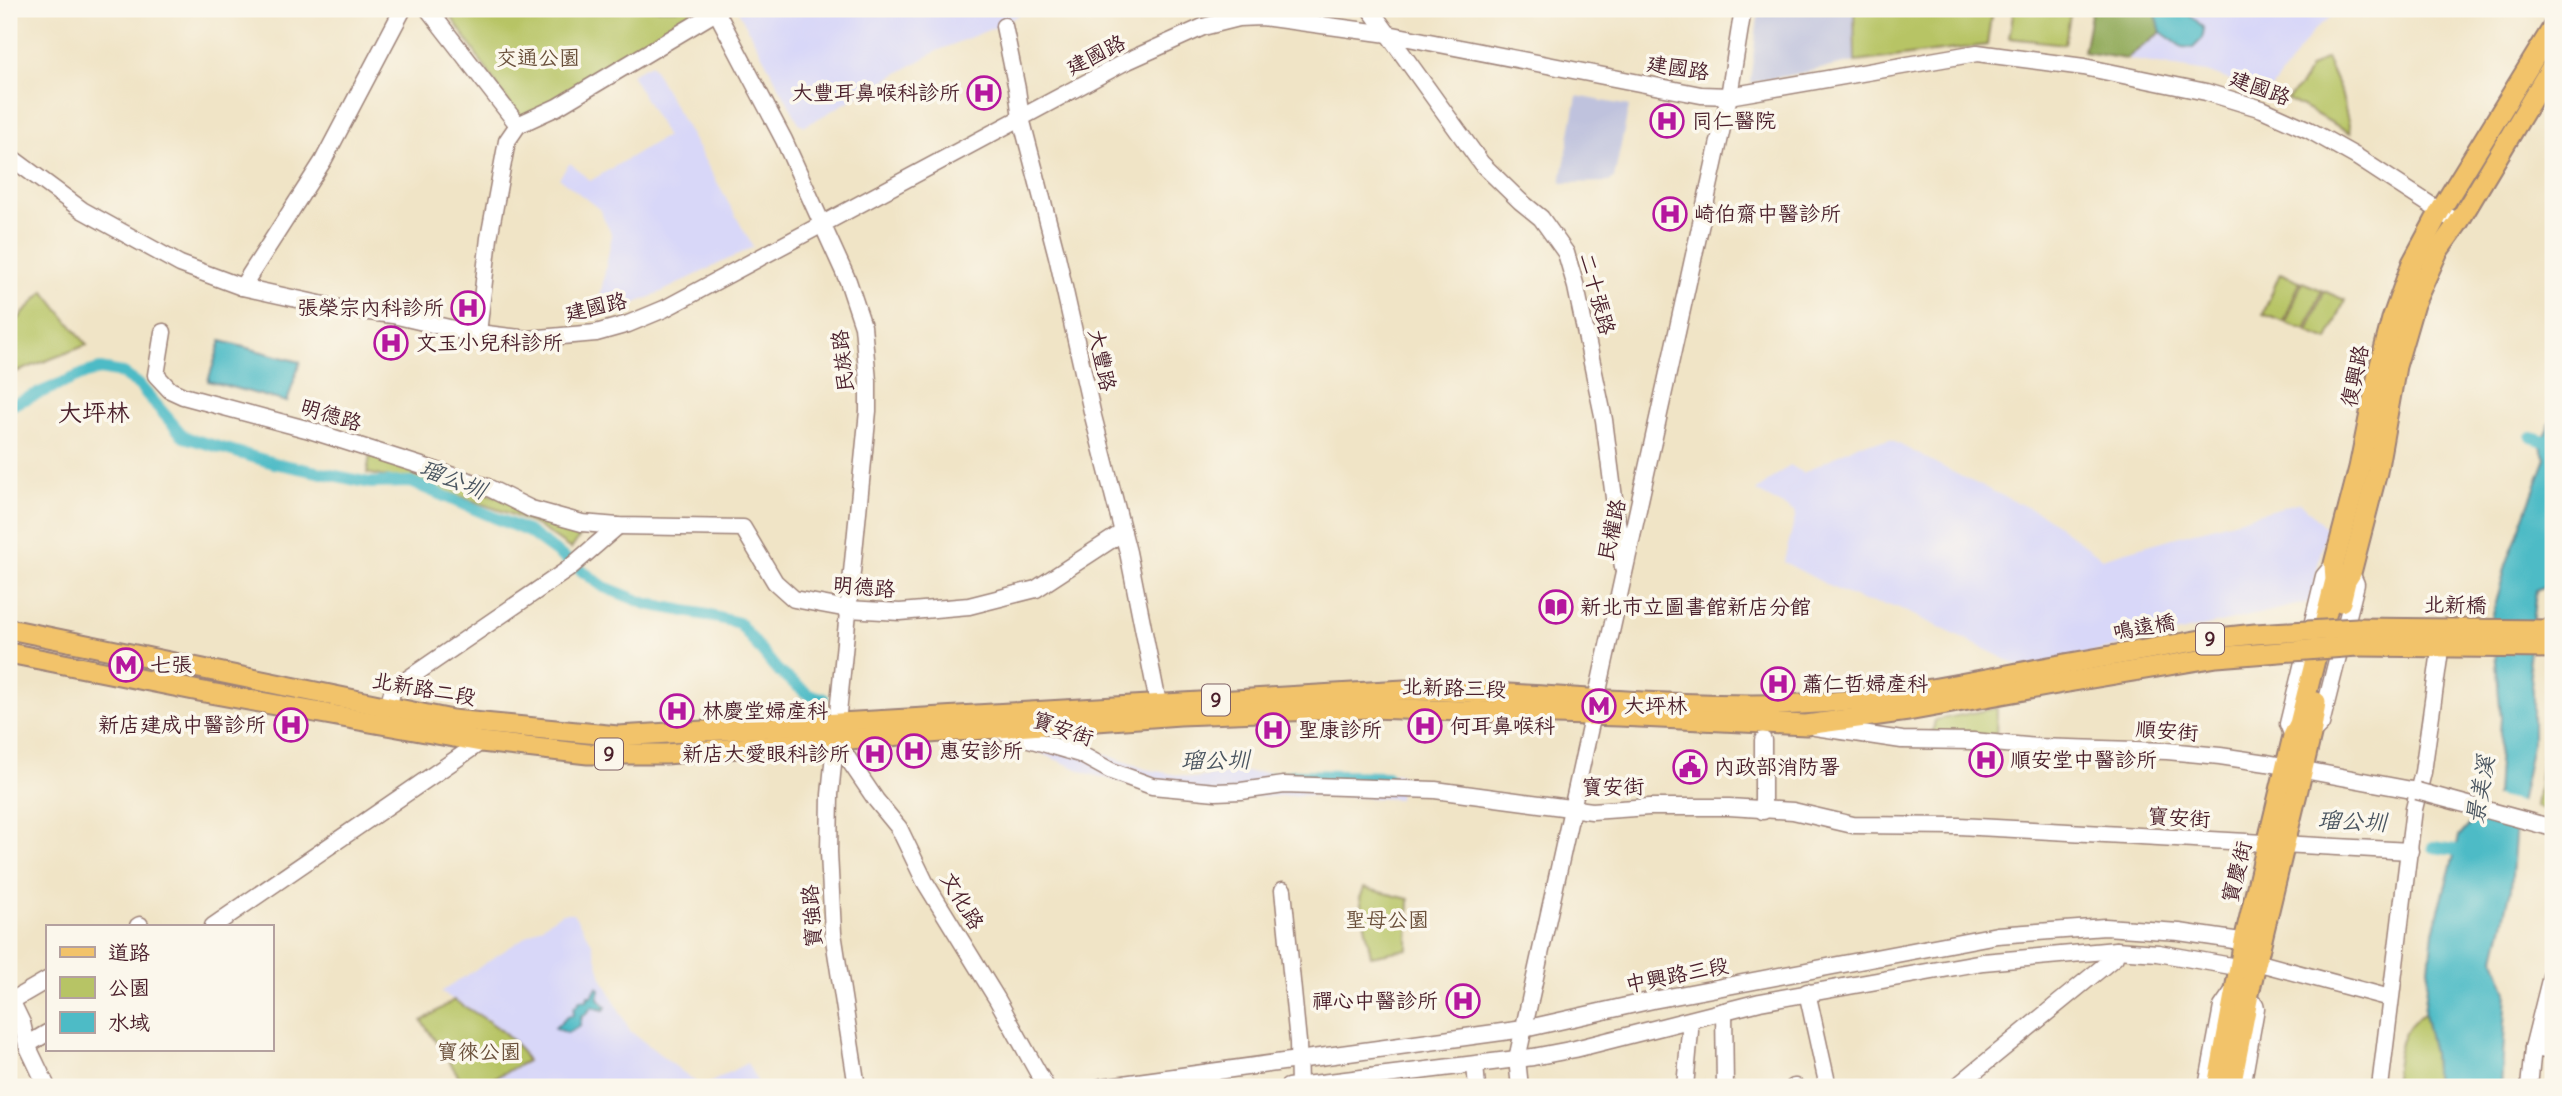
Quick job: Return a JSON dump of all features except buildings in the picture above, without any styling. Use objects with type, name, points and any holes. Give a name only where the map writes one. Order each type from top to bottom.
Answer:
[{"type":"main road","name":"復興路","points":[[2295,768],[2302,735],[2312,721],[2346,581],[2343,569],[2359,468],[2392,318],[2412,263],[2440,211],[2553,27]]},
{"type":"main road","name":"復興路","points":[[2343,569],[2377,472],[2396,366],[2414,304],[2438,251],[2458,223],[2553,64]]},
{"type":"main road","name":"北新路二段","points":[[9,629],[452,720],[618,736],[836,732]]},
{"type":"main road","name":"北新橋","points":[[2357,637],[2553,630]]},
{"type":"main road","name":"北新橋","points":[[2357,637],[2553,648]]},
{"type":"main road","name":"鳴遠橋","points":[[2066,673],[2217,657],[2357,637]]},
{"type":"main road","name":"北新路二段","points":[[9,653],[199,691],[388,707],[481,741],[588,754],[666,754],[836,732]]},
{"type":"main road","name":"北新路三段","points":[[836,732],[1158,703],[1404,690],[1455,691],[1595,708],[1806,725],[1908,711],[2066,673]]},
{"type":"main road","name":"北新路三段","points":[[836,732],[996,730],[1180,715],[1369,708],[1803,704],[1881,697],[2066,673]]},
{"type":"main road","name":"寶慶街","points":[[2230,1056],[2248,966],[2295,768]]},
{"type":"main road","points":[[2217,1087],[2230,1056]]},
{"type":"main road","points":[[2230,1056],[2231,1087]]},
{"type":"street","points":[[242,287],[323,161],[403,9]]},
{"type":"street","points":[[428,9],[518,125]]},
{"type":"street","name":"二十張路","points":[[1370,9],[1481,163],[1541,218],[1566,253],[1576,286],[1604,420],[1624,573]]},
{"type":"street","name":"民權路","points":[[1520,1087],[1517,1059],[1729,96],[1743,9]]},
{"type":"street","points":[[478,333],[489,238],[507,141],[518,125],[557,107],[718,10]]},
{"type":"street","name":"民族路","points":[[718,10],[784,140],[848,281],[863,326],[869,381],[868,411],[836,732]]},
{"type":"street","name":"建國路","points":[[9,156],[82,210],[180,264],[242,287],[338,308],[393,315],[478,333],[528,339],[567,337],[596,333],[628,324],[664,309],[1124,62],[1203,27],[1262,16],[1388,34],[1701,95],[1729,96],[1977,53],[2084,67],[2206,92],[2262,109],[2309,130],[2357,157],[2458,223]]},
{"type":"street","name":"大豐路","points":[[1004,26],[1021,118],[1123,532],[1158,703]]},
{"type":"street","name":"明德路","points":[[163,332],[156,375],[170,390],[183,396],[306,429],[474,483],[531,509],[582,523],[743,528],[775,582],[794,599],[848,609],[900,612],[969,606],[1036,589],[1123,532]]},
{"type":"street","points":[[388,707],[465,642],[513,605],[567,570],[618,526]]},
{"type":"street","points":[[2380,1087],[2414,809],[2423,772],[2439,658]]},
{"type":"street","points":[[1881,697],[1883,707],[1908,711],[1912,739]]},
{"type":"street","name":"順安街","points":[[1806,725],[1843,733],[1912,739],[2037,747],[2167,751],[2295,768],[2417,792],[2553,828]]},
{"type":"street","name":"寶安街","points":[[996,730],[1080,754],[1111,771],[1152,786],[1216,792],[1284,785],[1435,790],[1592,811],[1649,807],[1729,807],[1793,811],[1853,825],[1959,826],[2410,851]]},
{"type":"street","name":"寶強路","points":[[836,732],[829,841],[833,933],[857,1087]]},
{"type":"street","name":"文化路","points":[[836,732],[876,800],[899,828],[925,882],[997,999],[1046,1087]]},
{"type":"street","points":[[1763,740],[1763,811]]},
{"type":"street","points":[[214,925],[481,741]]},
{"type":"street","points":[[1283,890],[1297,1030],[1294,1087]]},
{"type":"street","points":[[2004,960],[2015,952],[2079,945],[2082,939],[2079,928]]},
{"type":"street","name":"中興路三段","points":[[1101,1087],[1524,1028],[1653,1000],[1997,935],[2079,928],[2146,929],[2248,966]]},
{"type":"street","points":[[1956,1087],[2115,957],[2116,950]]},
{"type":"street","name":"中興路三段","points":[[1294,1087],[1475,1065],[1576,1049],[1807,992],[2004,960],[2116,950],[2248,966]]},
{"type":"street","points":[[2248,966],[2390,998]]},
{"type":"street","name":"寶慶街","points":[[2207,1087],[2222,1007],[2248,966]]},
{"type":"street","name":"寶慶街","points":[[2242,1087],[2256,1008],[2248,966]]},
{"type":"street","points":[[2529,1087],[2533,1048],[2553,968]]},
{"type":"street","points":[[46,980],[10,998],[22,1023],[27,1045],[47,1087]]},
{"type":"street","points":[[1807,992],[1828,1087]]},
{"type":"street","points":[[1724,1011],[1724,1087]]},
{"type":"street","points":[[1685,1087],[1690,1031],[1688,1021]]},
{"type":"street","points":[[27,1045],[46,1034]]},
{"type":"street","points":[[2533,1048],[2553,1051]]},
{"type":"street","points":[[1475,1065],[1477,1087]]},
{"type":"shaded area","points":[[737,9],[1029,9],[1003,24],[937,51],[805,126],[799,123]]},
{"type":"shaded area","points":[[1759,9],[1854,9],[1855,62],[1750,83]]},
{"type":"shaded area","points":[[2092,9],[2340,9],[2313,31],[2267,94],[2207,72],[2084,52]]},
{"type":"shaded area","points":[[651,64],[753,247],[653,296],[596,319],[612,235],[599,209],[559,178],[570,163],[590,181],[666,136],[631,74]]},
{"type":"shaded area","points":[[1577,96],[1629,106],[1614,178],[1609,182],[1561,183]]},
{"type":"shaded area","points":[[1891,440],[2044,515],[2102,558],[2300,502],[2326,528],[2310,602],[2024,668],[1897,607],[1864,601],[1784,562],[1796,513],[1756,491],[1790,465],[1803,473],[1859,444]]},
{"type":"shaded area","points":[[1066,740],[1145,769],[1194,778],[1241,772],[1401,774],[1399,799],[1303,795],[1207,799],[1177,796],[1089,774],[1029,748]]},
{"type":"shaded area","points":[[562,913],[573,913],[592,943],[602,977],[630,1031],[702,1087],[477,1087],[527,1061],[500,1029],[441,992]]},
{"type":"shaded area","points":[[747,1063],[760,1087],[702,1087]]},
{"type":"green space","name":"交通公園","points":[[446,9],[689,9],[693,14],[547,110],[521,121]]},
{"type":"green space","points":[[1854,9],[1992,9],[1987,45],[1855,62]]},
{"type":"green space","points":[[2014,9],[2071,9],[2065,44],[2009,38]]},
{"type":"green space","points":[[2092,9],[2161,9],[2156,14],[2161,32],[2126,59],[2084,52]]},
{"type":"green space","points":[[2161,9],[2189,9],[2186,12]]},
{"type":"green space","points":[[2326,58],[2341,92],[2351,133],[2287,99],[2301,85],[2310,68]]},
{"type":"green space","points":[[2280,273],[2300,281],[2284,322],[2263,314]]},
{"type":"green space","points":[[2302,282],[2322,290],[2306,330],[2286,323]]},
{"type":"green space","points":[[44,291],[87,345],[9,375],[9,329]]},
{"type":"green space","points":[[2324,291],[2345,300],[2328,340],[2308,332]]},
{"type":"green space","points":[[370,455],[446,478],[585,529],[571,549],[536,525],[508,513],[432,487],[367,473]]},
{"type":"green space","points":[[2553,678],[2553,812],[2536,807]]},
{"type":"green space","points":[[1997,708],[1996,737],[1932,735],[1935,720]]},
{"type":"green space","name":"聖母公園","points":[[1364,888],[1409,899],[1408,949],[1371,956],[1360,898]]},
{"type":"green space","name":"寶徠公園","points":[[454,1000],[505,1033],[514,1041],[527,1061],[477,1087],[466,1087],[422,1021]]},
{"type":"green space","points":[[2424,1013],[2433,1053],[2435,1087],[2394,1087],[2403,1036]]},
{"type":"water","points":[[2161,9],[2190,15],[2204,29],[2202,39],[2193,48],[2182,47],[2161,32],[2156,14]]},
{"type":"water","points":[[221,341],[300,362],[287,402],[208,381]]},
{"type":"water","points":[[2553,417],[2553,582],[2536,590],[2528,659],[2533,691],[2533,740],[2516,823],[2511,889],[2495,958],[2507,992],[2501,1087],[2435,1087],[2433,1053],[2424,1013],[2433,932],[2459,837],[2496,794],[2501,718],[2492,618],[2506,565],[2546,458],[2540,444]]},
{"type":"water","points":[[597,987],[600,989],[598,998],[606,1007],[604,1010],[592,1007],[582,1015],[580,1026],[567,1033],[555,1028],[568,1016],[573,1015],[574,1007],[580,1000],[587,1001]]},
{"type":"pier","points":[[2491,795],[2524,803],[2519,831],[2470,818]]},
{"type":"waterway","name":"瑠公圳","points":[[9,406],[86,373],[100,369],[122,373],[139,385],[184,437],[274,463],[370,483],[411,482],[529,532],[604,587],[647,604],[739,623],[777,670],[809,695],[823,698]]},
{"type":"waterway","points":[[2532,437],[2553,444]]},
{"type":"waterway","name":"瑠公圳","points":[[1270,779],[1297,775],[1387,777]]},
{"type":"waterway","name":"瑠公圳","points":[[2433,847],[2471,852]]},
{"type":"place","name":"大豐耳鼻喉科診所","points":[[984,93]]},
{"type":"place","name":"同仁醫院","points":[[1667,121]]},
{"type":"place","name":"崎伯齋中醫診所","points":[[1670,214]]},
{"type":"place","name":"張榮宗內科診所","points":[[468,308]]},
{"type":"place","name":"文玉小兒科診所","points":[[391,343]]},
{"type":"place","name":"新北市立圖書館新店分館","points":[[1556,607]]},
{"type":"place","name":"七張","points":[[126,665]]},
{"type":"place","name":"蕭仁哲婦產科","points":[[1778,684]]},
{"type":"place","name":"大坪林","points":[[1599,706]]},
{"type":"place","name":"林慶堂婦產科","points":[[677,711]]},
{"type":"place","name":"新店建成中醫診所","points":[[291,725]]},
{"type":"place","name":"何耳鼻喉科","points":[[1425,726]]},
{"type":"place","name":"聖康診所","points":[[1273,730]]},
{"type":"place","name":"惠安診所","points":[[914,751]]},
{"type":"place","name":"新店大愛眼科診所","points":[[875,754]]},
{"type":"place","name":"順安堂中醫診所","points":[[1986,760]]},
{"type":"place","name":"內政部消防署","points":[[1690,767]]},
{"type":"place","name":"禪心中醫診所","points":[[1463,1001]]},
{"type":"district","name":"大坪林","points":[[94,413]]},
{"type":"water label","name":"景美溪","points":[[2480,790]]}]
